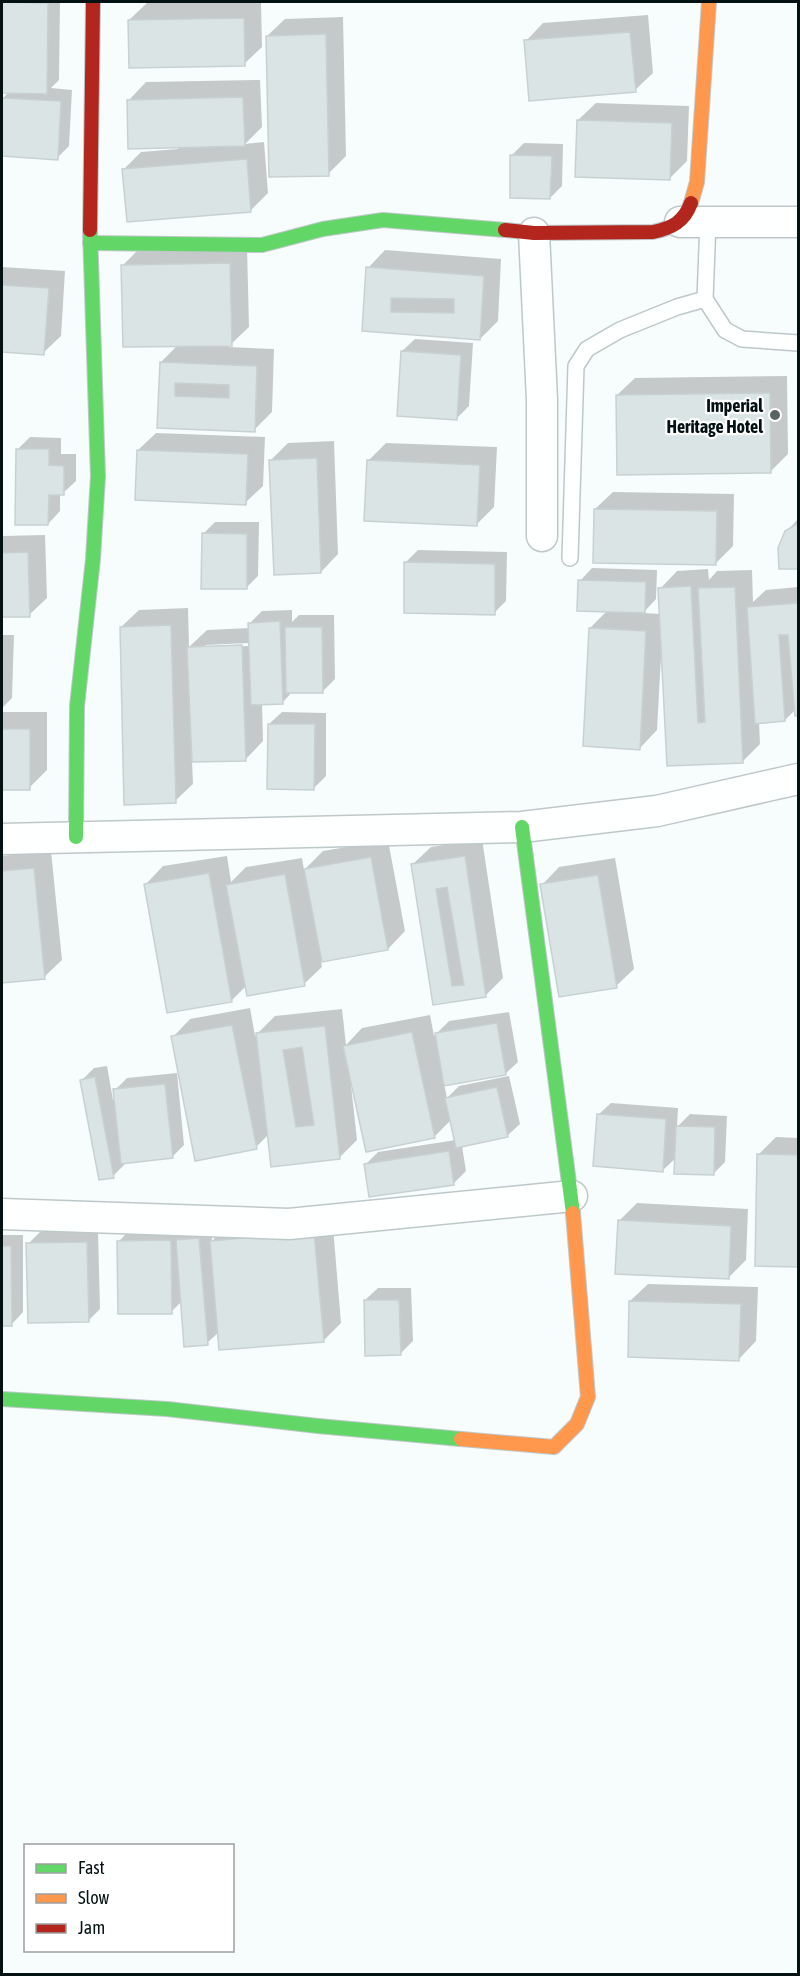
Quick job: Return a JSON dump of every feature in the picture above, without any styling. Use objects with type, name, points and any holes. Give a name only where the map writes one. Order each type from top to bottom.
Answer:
[{"type":"street","points":[[75,837],[77,706],[93,559],[98,476],[90,243],[93,2]]},
{"type":"street","points":[[694,222],[691,207],[697,182],[709,2]]},
{"type":"street","points":[[90,243],[262,245],[323,229],[383,220],[534,233],[653,232],[694,222],[798,222]]},
{"type":"street","points":[[534,233],[542,400],[542,536]]},
{"type":"street","points":[[2,839],[522,827],[657,811],[798,779]]},
{"type":"street","points":[[2,1400],[167,1409],[318,1426],[554,1447],[577,1424],[588,1397],[572,1196],[522,827]]},
{"type":"street","points":[[2,1214],[289,1224],[572,1196]]},
{"type":"lane","points":[[694,222],[705,299],[725,330],[742,339],[798,343]]},
{"type":"lane","points":[[570,558],[576,366],[587,349],[620,330],[677,306],[705,299]]},
{"type":"building","points":[[2,2],[48,3],[47,94],[2,93]]},
{"type":"building","points":[[244,18],[245,66],[129,68],[128,20]]},
{"type":"building","points":[[630,32],[636,92],[529,101],[524,40]]},
{"type":"building","points":[[326,34],[329,176],[269,177],[266,36]]},
{"type":"building","points":[[243,97],[245,146],[128,149],[127,100]]},
{"type":"building","points":[[2,98],[61,101],[58,160],[2,156]]},
{"type":"building","points":[[577,120],[672,123],[670,180],[575,177]]},
{"type":"building","points":[[510,155],[552,156],[550,199],[510,198]]},
{"type":"building","points":[[247,159],[251,212],[127,222],[122,169]]},
{"type":"building","points":[[230,263],[232,346],[123,347],[121,265]]},
{"type":"building","points":[[366,267],[484,276],[480,340],[362,331]],"holes":[[[391,298],[454,299],[454,313],[391,312]]]},
{"type":"building","points":[[2,285],[49,288],[44,355],[2,352]]},
{"type":"building","points":[[401,351],[461,355],[457,420],[397,416]]},
{"type":"building","points":[[160,362],[257,366],[255,432],[157,428]],"holes":[[[175,383],[229,385],[229,398],[175,396]]]},
{"type":"building","points":[[770,393],[771,473],[617,475],[616,395]]},
{"type":"building","points":[[16,449],[49,449],[49,465],[64,466],[64,495],[49,495],[48,525],[15,525]]},
{"type":"building","points":[[137,450],[248,454],[246,505],[135,500]]},
{"type":"building","points":[[317,458],[321,573],[274,575],[269,460]]},
{"type":"building","points":[[367,460],[480,465],[477,526],[364,521]]},
{"type":"building","points":[[594,509],[717,511],[716,565],[593,563]]},
{"type":"building","points":[[798,525],[798,569],[779,569],[778,548],[785,531]]},
{"type":"building","points":[[202,533],[247,534],[247,589],[201,589]]},
{"type":"building","points":[[28,552],[30,617],[2,617],[2,553]]},
{"type":"building","points":[[404,562],[495,564],[495,615],[404,613]]},
{"type":"building","points":[[578,580],[646,582],[645,613],[577,611]]},
{"type":"building","points":[[691,586],[698,723],[705,722],[698,588],[735,587],[743,763],[667,766],[658,588]]},
{"type":"building","points":[[798,603],[798,716],[795,716],[788,635],[779,635],[785,721],[755,724],[747,607]]},
{"type":"building","points":[[280,621],[283,704],[251,705],[248,623]]},
{"type":"building","points":[[171,625],[176,803],[124,805],[120,627]]},
{"type":"building","points":[[285,627],[322,627],[323,693],[286,693]]},
{"type":"building","points":[[589,628],[646,631],[640,750],[583,746]]},
{"type":"building","points":[[242,645],[246,761],[192,762],[187,647]]},
{"type":"building","points":[[268,724],[315,724],[314,790],[267,789]]},
{"type":"building","points":[[2,729],[30,729],[30,790],[2,790]]},
{"type":"building","points":[[465,856],[486,997],[433,1005],[411,864]],"holes":[[[447,887],[464,985],[452,986],[436,889]]]},
{"type":"building","points":[[371,857],[388,950],[322,962],[304,869]]},
{"type":"building","points":[[34,868],[45,979],[2,983],[2,871]]},
{"type":"building","points":[[209,873],[232,1002],[167,1013],[144,884]]},
{"type":"building","points":[[285,874],[305,986],[247,996],[226,885]]},
{"type":"building","points":[[598,875],[617,988],[559,997],[540,884]]},
{"type":"building","points":[[497,1023],[506,1075],[444,1086],[435,1033]]},
{"type":"building","points":[[232,1025],[257,1149],[195,1161],[171,1036]]},
{"type":"building","points":[[325,1026],[340,1159],[271,1167],[256,1033]],"holes":[[[302,1047],[314,1125],[296,1127],[283,1050]]]},
{"type":"building","points":[[412,1032],[435,1138],[366,1152],[343,1046]]},
{"type":"building","points":[[95,1077],[114,1178],[99,1180],[80,1080]]},
{"type":"building","points":[[165,1084],[173,1158],[121,1164],[113,1089]]},
{"type":"building","points":[[497,1087],[508,1137],[456,1148],[445,1098]]},
{"type":"building","points":[[597,1114],[666,1119],[663,1172],[593,1166]]},
{"type":"building","points":[[676,1126],[715,1127],[714,1175],[674,1174]]},
{"type":"building","points":[[449,1151],[454,1185],[369,1197],[364,1164]]},
{"type":"building","points":[[757,1154],[798,1155],[798,1267],[755,1266]]},
{"type":"building","points":[[618,1220],[731,1226],[729,1279],[615,1274]]},
{"type":"building","points":[[314,1232],[324,1342],[219,1350],[210,1241]]},
{"type":"building","points":[[199,1238],[208,1345],[184,1347],[176,1240]]},
{"type":"building","points":[[171,1240],[172,1314],[118,1314],[117,1241]]},
{"type":"building","points":[[87,1242],[89,1322],[28,1323],[26,1243]]},
{"type":"building","points":[[2,1246],[11,1246],[12,1326],[2,1326]]},
{"type":"building","points":[[364,1300],[399,1300],[401,1355],[365,1356]]},
{"type":"building","points":[[629,1301],[741,1304],[739,1361],[628,1357]]},
{"type":"traffic: fast","points":[[90,243],[262,245],[323,229],[383,220],[505,230]]},
{"type":"traffic: fast","points":[[76,837],[77,706],[93,559],[98,476],[90,230]]},
{"type":"traffic: fast","points":[[522,827],[573,1213]]},
{"type":"traffic: fast","points":[[2,1399],[167,1409],[461,1439]]},
{"type":"traffic: slow","points":[[691,203],[697,182],[709,2]]},
{"type":"traffic: slow","points":[[461,1439],[554,1447],[577,1424],[588,1397],[573,1213]]},
{"type":"traffic: jam","points":[[90,230],[93,2]]},
{"type":"traffic: jam","points":[[505,230],[534,233],[653,232],[676,223],[685,215],[691,203]]},
{"type":"place","name":"Imperial Heritage Hotel","points":[[775,415]]}]
